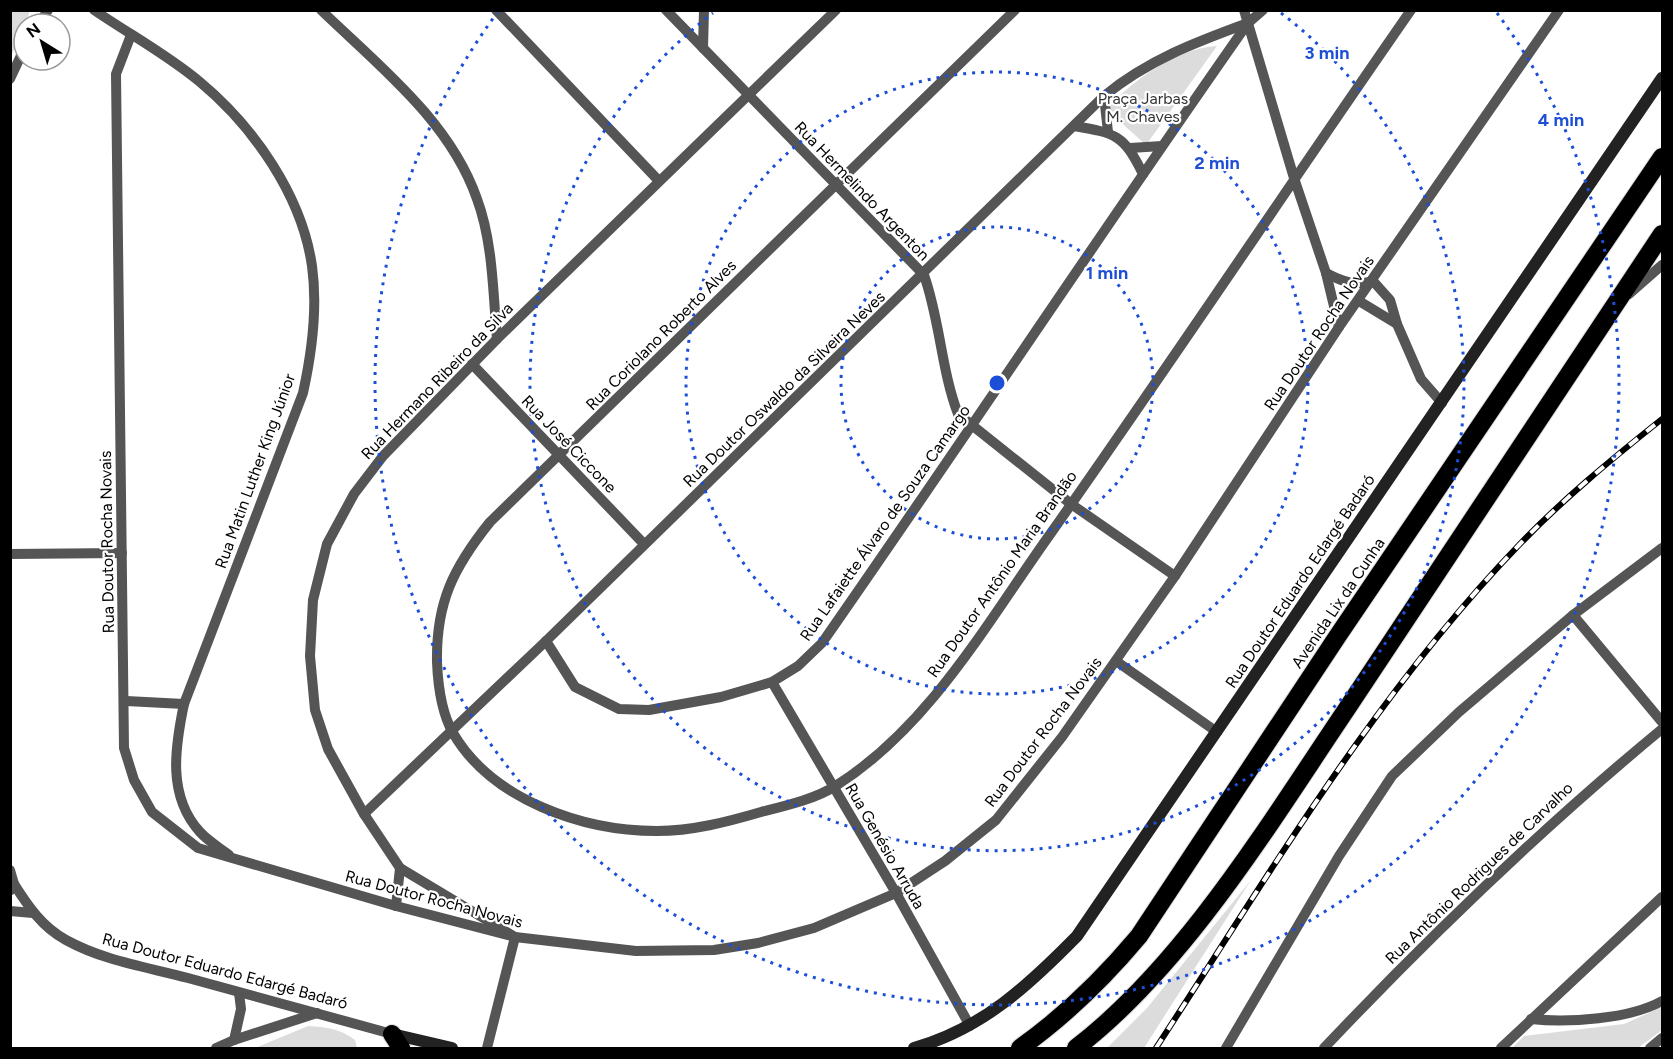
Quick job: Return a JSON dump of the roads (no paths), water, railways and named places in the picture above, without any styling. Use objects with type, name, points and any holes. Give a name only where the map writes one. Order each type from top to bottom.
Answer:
[{"type":"highway","name":"Avenida Lix da Cunha","points":[[1020,1048],[1052,1025],[1102,980],[1139,936],[1330,647],[1662,157]]},
{"type":"highway","points":[[1076,1048],[1167,963],[1223,888],[1457,547],[1662,234]]},
{"type":"street","name":"Rua Matin Luther King Júnior","points":[[94,10],[201,82],[241,122],[262,148],[285,187],[301,222],[312,266],[314,316],[311,355],[303,393],[184,704],[176,746],[175,772],[183,805],[200,832],[234,859]]},
{"type":"street","points":[[321,10],[414,102],[443,135],[470,180],[478,201],[486,240],[497,339]]},
{"type":"street","points":[[496,10],[659,181]]},
{"type":"street","name":"Rua Hermelindo Argenton","points":[[666,10],[924,275],[933,300],[951,395],[958,414],[972,428],[1071,504],[1174,576]]},
{"type":"street","points":[[703,48],[704,10]]},
{"type":"street","name":"Rua Hermano Ribeiro da Silva","points":[[515,938],[400,868],[364,814],[328,749],[315,710],[310,656],[316,589],[327,544],[354,494],[383,456],[497,339],[836,10]]},
{"type":"street","name":"Rua Coriolano Roberto Alves","points":[[452,731],[440,699],[437,640],[439,615],[452,578],[467,550],[490,522],[1015,10]]},
{"type":"street","points":[[1244,10],[1294,178],[1326,273],[1339,327]]},
{"type":"street","name":"Rua Lafaiette Álvaro de Souza Camargo","points":[[546,641],[575,687],[619,709],[650,710],[682,706],[772,682],[798,666],[822,643],[972,428],[1162,146],[1248,23],[1263,10]]},
{"type":"street","name":"Rua Doutor Antônio Maria Brandão","points":[[452,731],[482,768],[520,797],[560,815],[599,825],[657,831],[713,825],[776,808],[834,788],[890,746],[922,714],[1071,504],[1411,10]]},
{"type":"street","name":"Rua Doutor Rocha Novais","points":[[131,35],[117,74],[122,553],[126,701],[124,748],[134,780],[152,812],[198,848],[515,938],[636,951],[714,950],[758,943],[814,928],[896,893],[945,861],[996,820],[1055,746],[1116,660],[1339,327],[1373,282],[1559,10]]},
{"type":"street","name":"Rua Doutor Oswaldo da Silveira Neves","points":[[364,814],[924,275],[1104,96],[1129,75],[1180,47],[1248,23]]},
{"type":"street","name":"Rua Doutor Eduardo Edargé Badaró","points":[[914,1048],[970,1026],[1019,993],[1077,936],[1662,78]]},
{"type":"street","points":[[1104,96],[1108,132]]},
{"type":"street","points":[[1074,126],[1108,132],[1130,148],[1143,174]]},
{"type":"street","points":[[1130,148],[1162,146]]},
{"type":"street","points":[[1615,306],[1662,265]]},
{"type":"street","points":[[1326,273],[1345,283],[1360,285],[1373,282],[1390,300],[1397,324],[1421,379],[1442,403]]},
{"type":"street","points":[[1359,301],[1397,324]]},
{"type":"street","name":"Rua José Ciccone","points":[[472,364],[644,544]]},
{"type":"street","points":[[1226,1048],[1339,856],[1392,776],[1460,712],[1573,615],[1662,548]]},
{"type":"street","points":[[10,554],[122,553]]},
{"type":"street","points":[[1573,615],[1662,722]]},
{"type":"street","points":[[1116,660],[1217,732]]},
{"type":"street","name":"Rua Genésio Arruda","points":[[772,682],[896,893],[970,1026]]},
{"type":"street","points":[[126,701],[184,704]]},
{"type":"street","name":"Rua Antônio Rodrigues de Carvalho","points":[[1324,1048],[1459,909],[1585,793],[1662,729]]},
{"type":"street","points":[[396,906],[400,868]]},
{"type":"street","name":"Rua Doutor Eduardo Edargé Badaró","points":[[10,870],[12,887],[33,913],[65,940],[92,952],[136,967],[317,1013],[396,1041],[452,1048]]},
{"type":"street","points":[[1501,1048],[1662,897]]},
{"type":"street","points":[[10,911],[33,913]]},
{"type":"street","points":[[487,1048],[515,938]]},
{"type":"street","points":[[234,1040],[241,1009],[240,993]]},
{"type":"street","points":[[1531,1019],[1551,1021],[1601,1017],[1650,1008],[1662,1001]]},
{"type":"street","points":[[216,1048],[317,1013]]},
{"type":"street","points":[[1650,1048],[1662,1038]]},
{"type":"railway","points":[[1156,1048],[1282,852],[1371,724],[1418,662],[1467,602],[1553,511],[1662,419]]},
{"type":"park label","name":"Praça Jarbas M. Chaves","points":[[1143,107]]}]
